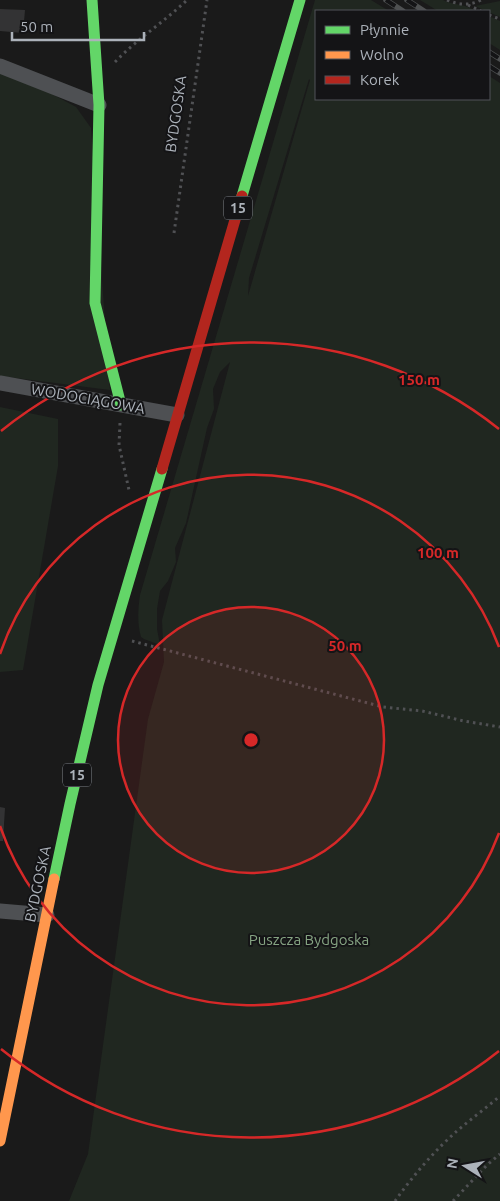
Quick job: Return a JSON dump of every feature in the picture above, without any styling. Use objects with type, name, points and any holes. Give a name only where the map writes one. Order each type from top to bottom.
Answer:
[{"type":"main road","points":[[92,0],[99,106],[95,303],[121,405]]},
{"type":"main road","name":"15","points":[[112,635],[300,0]]},
{"type":"main road","name":"BYDGOSKA","points":[[0,1141],[70,804],[98,685],[112,635]]},
{"type":"street","points":[[0,66],[99,106]]},
{"type":"street","name":"WODOCIĄGOWA","points":[[0,383],[177,415]]},
{"type":"street","points":[[0,911],[47,915]]},
{"type":"path","points":[[98,90],[110,68],[125,52],[187,0]]},
{"type":"path","name":"BYDGOSKA","points":[[174,233],[207,0]]},
{"type":"path","points":[[447,0],[479,10]]},
{"type":"path","points":[[467,5],[482,0]]},
{"type":"path","points":[[121,405],[119,445],[129,490]]},
{"type":"path","points":[[112,635],[383,707],[422,711],[500,727]]},
{"type":"path","points":[[395,1201],[403,1189],[456,1132],[500,1096]]},
{"type":"path","points":[[453,1201],[500,1154]]},
{"type":"green space","name":"Puszcza Bydgoska","points":[[315,0],[371,0],[387,10],[315,10],[315,100],[490,100],[490,77],[500,83],[500,1201],[69,1201],[88,1154],[148,719],[164,662],[162,620],[230,362],[220,372],[213,389],[214,409],[207,428],[186,523],[175,548],[176,562],[168,581],[160,591],[157,609],[157,629],[160,645],[141,637],[138,616],[140,595]],"holes":[[[309,79],[310,80],[248,296],[249,278]]]},
{"type":"green space","points":[[420,0],[443,0],[475,10],[436,10]]},
{"type":"green space","points":[[500,1],[500,17],[490,13],[490,10],[484,10],[475,6]]},
{"type":"green space","points":[[490,16],[500,21],[500,50],[490,44]]},
{"type":"green space","points":[[0,73],[39,87],[76,107],[91,128],[110,390],[0,376]]},
{"type":"green space","points":[[0,407],[58,419],[58,466],[23,670],[0,672]]},
{"type":"building","points":[[0,9],[25,10],[23,33],[0,31]]},
{"type":"building","points":[[0,807],[5,808],[3,841],[0,841]]},
{"type":"railway","points":[[386,0],[401,10]]},
{"type":"railway","points":[[407,0],[422,10]]},
{"type":"railway","points":[[490,53],[500,59]]},
{"type":"railway","points":[[490,67],[500,73]]},
{"type":"traffic: fast","points":[[92,0],[99,105],[95,303],[121,405]]},
{"type":"traffic: fast","points":[[242,196],[300,0]]},
{"type":"traffic: fast","points":[[54,879],[98,685],[162,469]]},
{"type":"traffic: slow","points":[[0,1141],[54,879]]},
{"type":"traffic: jam","points":[[162,469],[242,196]]}]
